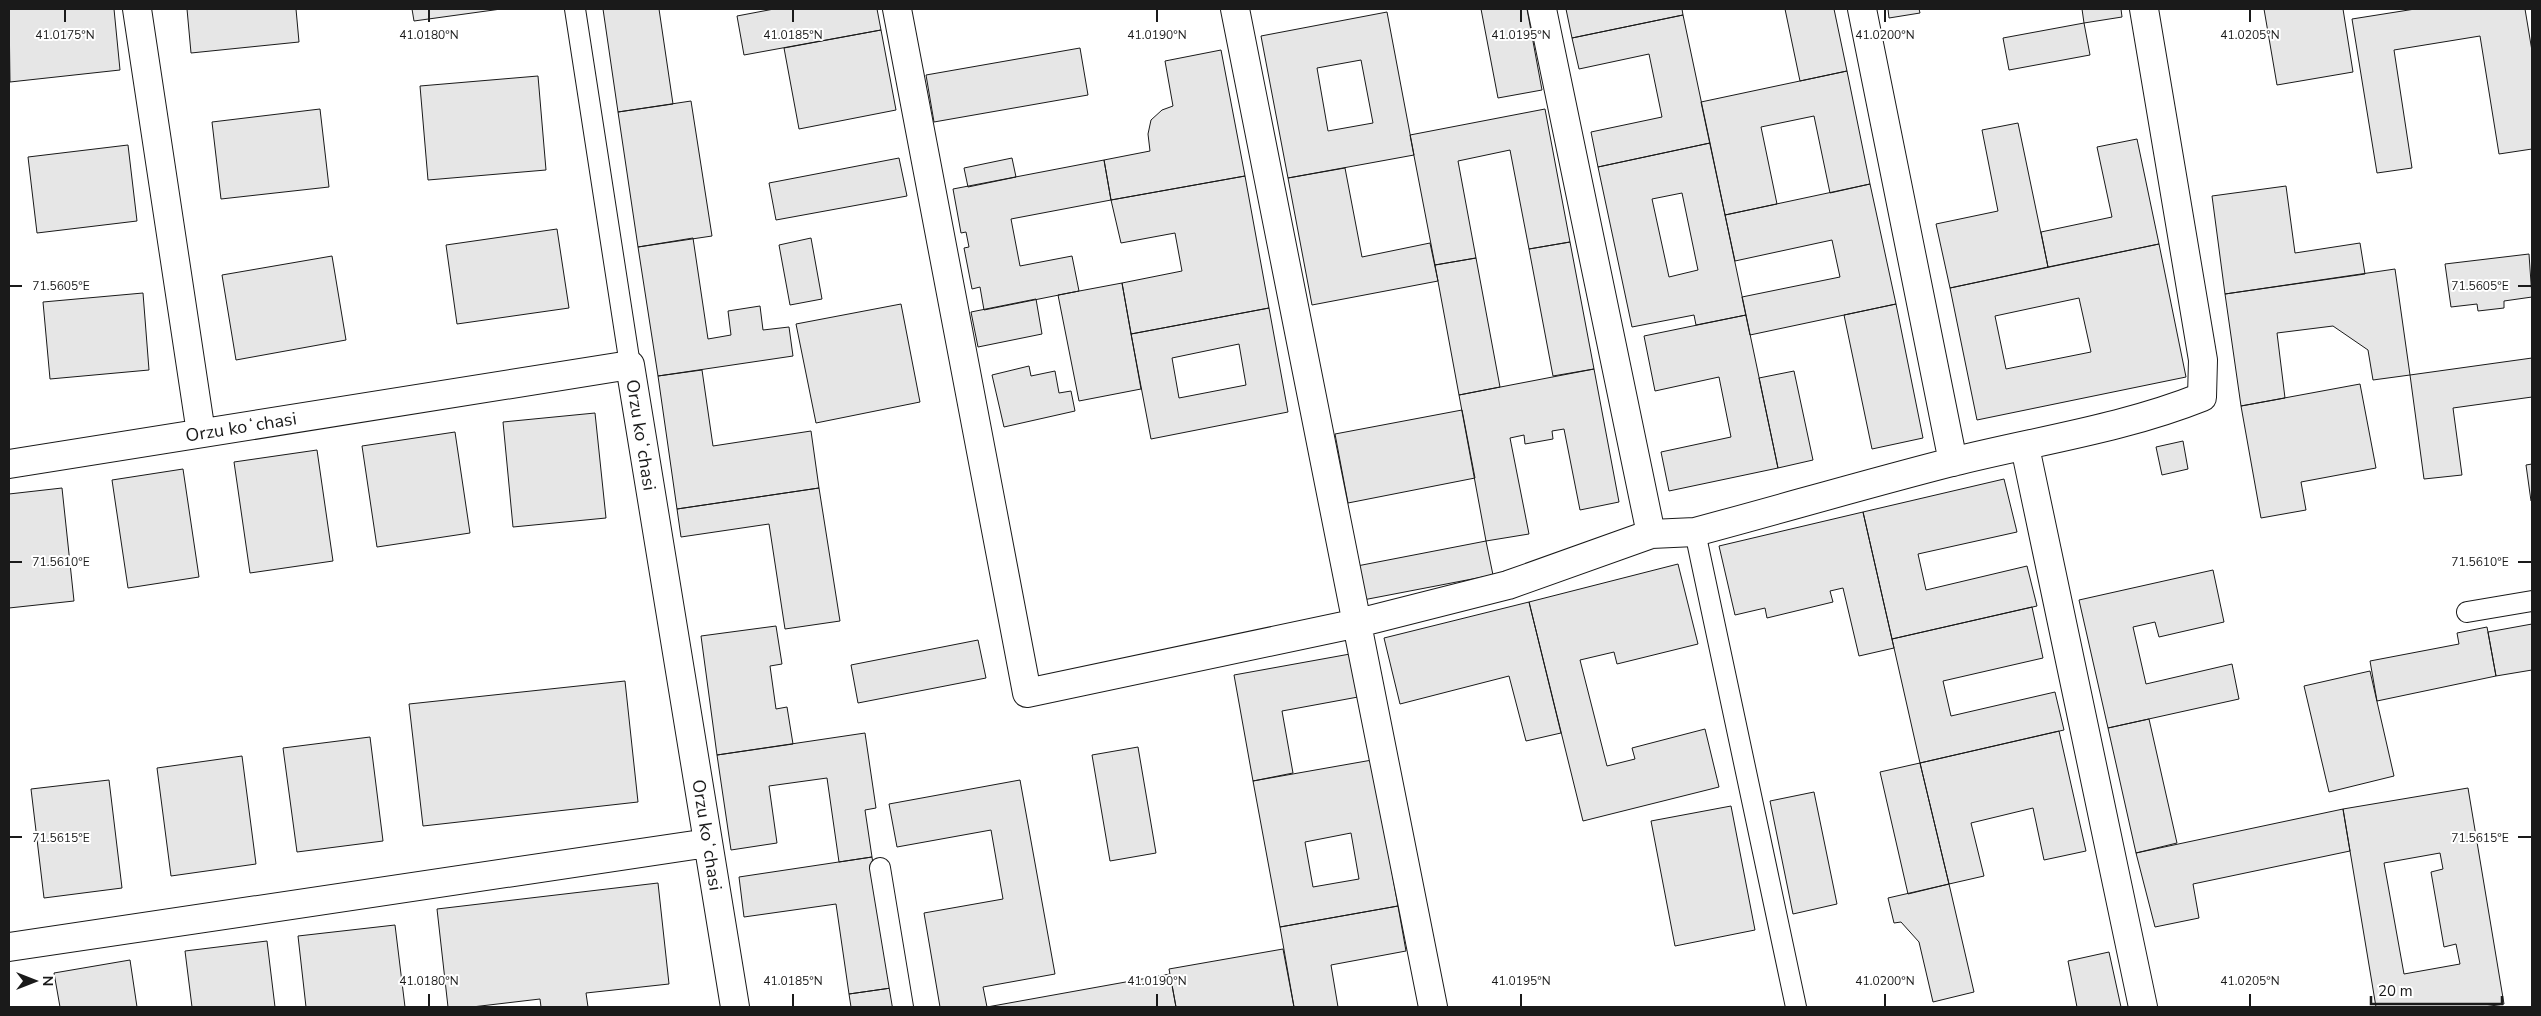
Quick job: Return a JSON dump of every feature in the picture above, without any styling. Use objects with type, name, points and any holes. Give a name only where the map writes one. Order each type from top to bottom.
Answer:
[{"type":"street","points":[[137,9],[201,433]]},
{"type":"street","points":[[897,9],[1027,693],[1358,623],[1508,585],[1651,534],[1695,532],[1953,462],[2025,447],[2177,407],[2202,397],[2203,360],[2144,9]]},
{"type":"street","points":[[1235,9],[1358,623],[1432,1007]]},
{"type":"street","points":[[1542,9],[1651,534]]},
{"type":"street","points":[[1862,9],[1953,462]]},
{"type":"street","name":"Orzu koʻchasi","points":[[9,464],[630,365],[736,1007]]},
{"type":"street","points":[[2025,447],[2143,1007]]},
{"type":"street","points":[[9,947],[708,843]]},
{"type":"lane","points":[[575,9],[630,365]]},
{"type":"lane","points":[[1695,532],[1796,1007]]},
{"type":"lane","points":[[2467,612],[2532,601]]},
{"type":"lane","points":[[880,868],[903,1007]]},
{"type":"building","points":[[9,9],[114,9],[120,70],[10,82]]},
{"type":"building","points":[[187,9],[296,9],[299,42],[191,53]]},
{"type":"building","points":[[412,9],[501,9],[414,21]]},
{"type":"building","points":[[603,9],[659,9],[673,104],[618,112]]},
{"type":"building","points":[[774,9],[877,9],[881,30],[744,55],[737,16]]},
{"type":"building","points":[[1481,9],[1527,9],[1542,90],[1498,98]]},
{"type":"building","points":[[1566,9],[1682,9],[1683,15],[1572,38]]},
{"type":"building","points":[[1785,9],[1834,9],[1847,71],[1800,81]]},
{"type":"building","points":[[1888,9],[1919,9],[1920,13],[1889,18]]},
{"type":"building","points":[[2082,9],[2121,9],[2122,17],[2084,23]]},
{"type":"building","points":[[2264,9],[2343,9],[2353,72],[2277,85]]},
{"type":"building","points":[[2415,9],[2525,9],[2532,51],[2532,149],[2499,154],[2480,36],[2394,50],[2412,168],[2377,173],[2352,19]]},
{"type":"building","points":[[1387,12],[1414,155],[1288,178],[1261,36]],"holes":[[[1361,60],[1373,123],[1328,131],[1317,68]]]},
{"type":"building","points":[[1683,15],[1710,143],[1598,167],[1591,132],[1662,117],[1649,54],[1579,69],[1572,38]]},
{"type":"building","points":[[2084,23],[2090,55],[2009,70],[2003,38]]},
{"type":"building","points":[[881,30],[896,110],[799,129],[784,48]]},
{"type":"building","points":[[1080,48],[1088,95],[934,122],[926,75]]},
{"type":"building","points":[[1221,50],[1245,176],[1111,200],[1104,160],[1150,151],[1148,134],[1151,120],[1162,110],[1173,106],[1165,61]]},
{"type":"building","points":[[1847,71],[1870,184],[1830,193],[1814,116],[1761,127],[1777,204],[1725,215],[1701,102]]},
{"type":"building","points":[[538,76],[546,170],[428,180],[420,86]]},
{"type":"building","points":[[691,101],[712,236],[638,247],[618,112]]},
{"type":"building","points":[[320,109],[329,187],[221,199],[212,122]]},
{"type":"building","points":[[1545,109],[1570,242],[1529,249],[1510,150],[1458,161],[1476,258],[1435,265],[1410,135]]},
{"type":"building","points":[[2018,123],[2048,267],[1950,288],[1936,224],[1998,211],[1982,130]]},
{"type":"building","points":[[2137,139],[2159,244],[2048,267],[2041,232],[2112,217],[2097,147]]},
{"type":"building","points":[[1710,143],[1746,315],[1696,325],[1694,315],[1632,327],[1598,167]],"holes":[[[1682,193],[1698,270],[1669,277],[1652,199]]]},
{"type":"building","points":[[128,145],[137,221],[37,233],[28,157]]},
{"type":"building","points":[[899,158],[907,196],[776,220],[769,183]]},
{"type":"building","points":[[1012,158],[1016,177],[968,187],[964,168]]},
{"type":"building","points":[[1104,160],[1111,200],[1011,219],[1020,266],[1072,256],[1079,291],[984,310],[980,287],[972,289],[964,248],[969,247],[966,232],[961,233],[953,189]]},
{"type":"building","points":[[1345,168],[1362,257],[1430,243],[1438,281],[1312,305],[1288,178]]},
{"type":"building","points":[[1245,176],[1269,308],[1131,334],[1122,283],[1182,271],[1175,233],[1121,243],[1111,200]]},
{"type":"building","points":[[1870,184],[1896,304],[1750,335],[1742,297],[1840,277],[1832,240],[1735,261],[1725,215]]},
{"type":"building","points":[[2286,186],[2295,253],[2360,243],[2365,274],[2225,294],[2212,196]]},
{"type":"building","points":[[557,229],[569,308],[457,324],[446,245]]},
{"type":"building","points":[[693,238],[708,339],[731,335],[728,311],[760,306],[763,330],[789,327],[793,356],[658,376],[638,247]]},
{"type":"building","points":[[811,238],[822,299],[790,305],[779,245]]},
{"type":"building","points":[[1570,242],[1594,369],[1553,376],[1529,249]]},
{"type":"building","points":[[2159,244],[2186,377],[1977,420],[1950,288]],"holes":[[[2079,298],[2091,352],[2006,369],[1995,316]]]},
{"type":"building","points":[[2529,254],[2532,297],[2504,301],[2504,308],[2478,311],[2477,304],[2451,307],[2445,264]]},
{"type":"building","points":[[332,256],[346,340],[236,360],[222,275]]},
{"type":"building","points":[[1476,258],[1500,387],[1459,395],[1435,265]]},
{"type":"building","points":[[2395,269],[2410,375],[2373,380],[2368,350],[2333,326],[2277,333],[2285,398],[2241,406],[2225,294]]},
{"type":"building","points":[[1122,283],[1141,389],[1079,401],[1058,295]]},
{"type":"building","points":[[143,293],[149,370],[50,379],[43,302]]},
{"type":"building","points":[[1036,299],[1042,334],[978,347],[971,312]]},
{"type":"building","points":[[901,304],[920,402],[816,423],[796,324]]},
{"type":"building","points":[[1896,304],[1923,438],[1872,449],[1844,315]]},
{"type":"building","points":[[1269,308],[1288,412],[1151,439],[1131,334]],"holes":[[[1239,344],[1246,385],[1179,398],[1172,358]]]},
{"type":"building","points":[[1746,315],[1778,468],[1669,491],[1661,452],[1731,437],[1719,377],[1655,391],[1644,336]]},
{"type":"building","points":[[2532,358],[2532,397],[2453,408],[2462,475],[2424,479],[2410,375]]},
{"type":"building","points":[[1029,366],[1031,376],[1055,371],[1059,393],[1071,391],[1075,411],[1004,427],[992,375]]},
{"type":"building","points":[[1594,369],[1619,502],[1580,510],[1564,429],[1552,431],[1553,439],[1525,444],[1524,435],[1510,438],[1529,534],[1486,541],[1459,395]]},
{"type":"building","points":[[702,370],[713,446],[811,431],[819,488],[677,509],[658,376]]},
{"type":"building","points":[[1794,371],[1813,460],[1778,468],[1759,378]]},
{"type":"building","points":[[2360,384],[2376,468],[2301,482],[2306,510],[2261,518],[2241,406]]},
{"type":"building","points":[[1462,410],[1475,478],[1348,503],[1335,434]]},
{"type":"building","points":[[595,413],[606,518],[513,527],[503,422]]},
{"type":"building","points":[[455,432],[470,533],[377,547],[362,446]]},
{"type":"building","points":[[2183,441],[2188,469],[2162,475],[2156,447]]},
{"type":"building","points":[[317,450],[333,561],[250,573],[234,462]]},
{"type":"building","points":[[2532,464],[2532,501],[2531,501],[2526,465]]},
{"type":"building","points":[[183,469],[199,577],[128,588],[112,480]]},
{"type":"building","points":[[2004,479],[2017,532],[1918,554],[1926,590],[2027,566],[2037,606],[1892,639],[1863,512]]},
{"type":"building","points":[[62,488],[74,601],[9,608],[9,494]]},
{"type":"building","points":[[819,488],[840,621],[785,629],[769,524],[681,537],[677,509]]},
{"type":"building","points":[[1863,512],[1894,648],[1859,656],[1843,588],[1830,591],[1833,602],[1767,618],[1765,608],[1735,615],[1719,546]]},
{"type":"building","points":[[1486,541],[1493,575],[1363,600],[1357,566]]},
{"type":"building","points":[[1678,564],[1698,644],[1617,664],[1614,652],[1580,660],[1607,766],[1635,759],[1632,748],[1705,729],[1719,787],[1583,821],[1529,602]]},
{"type":"building","points":[[2213,570],[2224,622],[2159,637],[2155,622],[2133,627],[2146,684],[2232,664],[2239,699],[2108,728],[2079,600]]},
{"type":"building","points":[[1529,602],[1561,733],[1526,741],[1509,676],[1400,704],[1384,638]]},
{"type":"building","points":[[2032,607],[2043,658],[1943,681],[1951,716],[2055,692],[2064,730],[1920,763],[1892,639]]},
{"type":"building","points":[[2532,624],[2532,670],[2496,676],[2488,632]]},
{"type":"building","points":[[776,626],[782,664],[770,666],[776,709],[787,707],[793,744],[717,755],[701,636]]},
{"type":"building","points":[[2487,627],[2496,676],[2377,701],[2370,661],[2459,644],[2457,633]]},
{"type":"building","points":[[978,640],[986,678],[858,703],[851,665]]},
{"type":"building","points":[[1350,654],[1358,697],[1282,711],[1293,773],[1253,781],[1234,675]]},
{"type":"building","points":[[2370,671],[2394,776],[2329,792],[2304,686]]},
{"type":"building","points":[[625,681],[638,802],[423,826],[409,704]]},
{"type":"building","points":[[2149,719],[2177,843],[2136,853],[2108,728]]},
{"type":"building","points":[[2059,731],[2086,851],[2044,860],[2033,808],[1971,823],[1984,876],[1949,884],[1920,763]]},
{"type":"building","points":[[865,733],[876,808],[865,810],[872,857],[839,862],[827,778],[769,786],[777,843],[731,850],[717,755]]},
{"type":"building","points":[[370,737],[383,841],[297,852],[283,748]]},
{"type":"building","points":[[1138,747],[1156,853],[1110,861],[1092,755]]},
{"type":"building","points":[[242,756],[256,864],[171,876],[157,768]]},
{"type":"building","points":[[1372,760],[1398,906],[1280,927],[1253,781]],"holes":[[[1351,833],[1359,879],[1313,887],[1305,842]]]},
{"type":"building","points":[[1920,763],[1949,884],[1908,894],[1880,772]]},
{"type":"building","points":[[109,780],[122,888],[44,898],[31,789]]},
{"type":"building","points":[[1020,780],[1055,974],[983,987],[987,1007],[940,1007],[924,913],[1003,899],[991,830],[897,847],[889,804]]},
{"type":"building","points":[[2468,788],[2504,1004],[2484,1007],[2376,1007],[2343,809]],"holes":[[[2440,853],[2443,869],[2431,872],[2444,947],[2456,944],[2460,964],[2404,974],[2384,863]]]},
{"type":"building","points":[[1814,792],[1837,904],[1793,914],[1770,801]]},
{"type":"building","points":[[1731,806],[1755,930],[1675,946],[1651,821]]},
{"type":"building","points":[[2343,809],[2350,851],[2193,884],[2199,918],[2155,927],[2136,853]]},
{"type":"building","points":[[872,857],[891,988],[849,994],[836,904],[744,917],[739,877]]},
{"type":"building","points":[[658,883],[669,984],[586,993],[588,1007],[541,1007],[540,999],[472,1007],[448,1007],[437,909]]},
{"type":"building","points":[[1949,884],[1974,992],[1933,1002],[1919,942],[1901,922],[1894,923],[1888,898]]},
{"type":"building","points":[[1398,906],[1406,951],[1331,965],[1338,1007],[1294,1007],[1280,927]]},
{"type":"building","points":[[395,925],[405,1007],[306,1007],[298,936]]},
{"type":"building","points":[[267,941],[275,1007],[192,1007],[185,951]]},
{"type":"building","points":[[1283,949],[1294,1007],[1176,1007],[1169,969]]},
{"type":"building","points":[[2109,952],[2121,1007],[2077,1007],[2068,961]]},
{"type":"building","points":[[130,960],[137,1007],[60,1007],[54,973]]},
{"type":"building","points":[[1170,974],[1176,1007],[987,1007]]},
{"type":"building","points":[[891,988],[893,1007],[851,1007],[849,994]]}]
